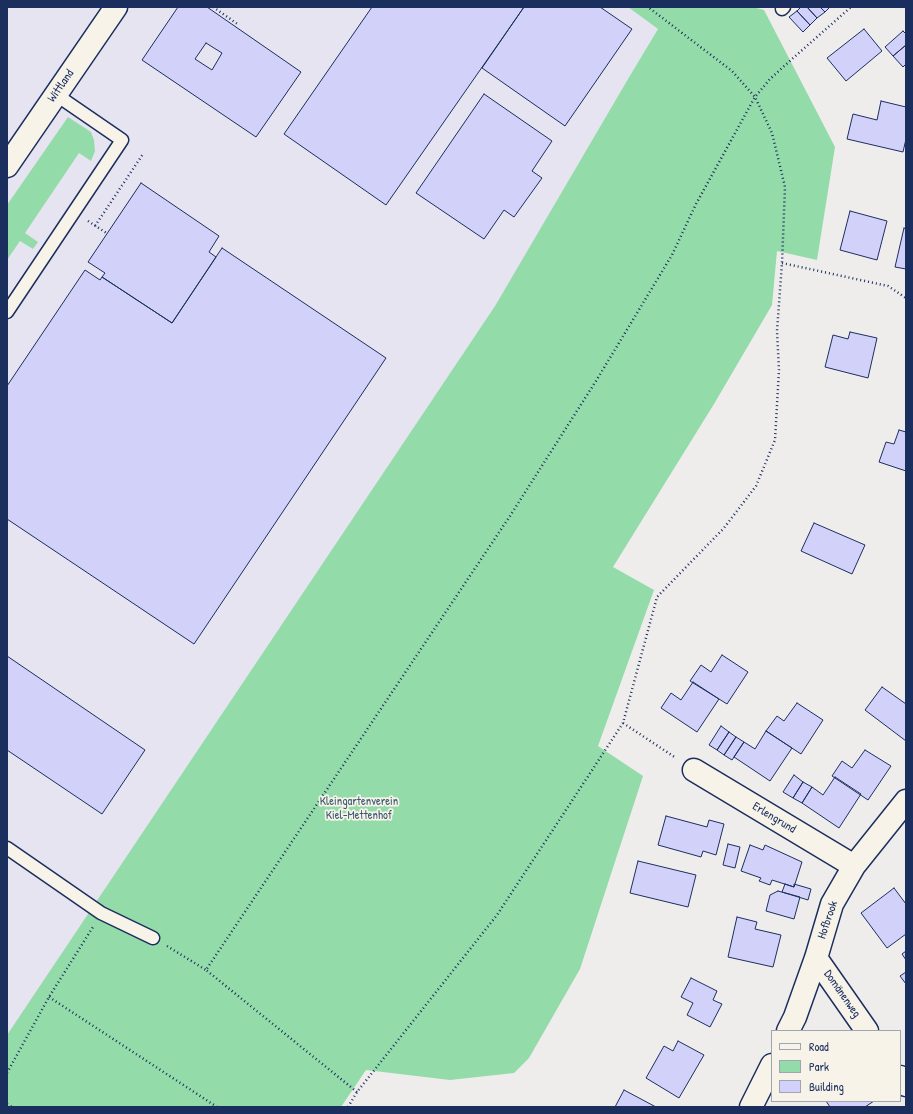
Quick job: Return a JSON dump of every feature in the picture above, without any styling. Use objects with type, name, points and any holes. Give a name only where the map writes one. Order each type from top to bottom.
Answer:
[{"type":"street","name":"Wittland","points":[[7,166],[116,7]]},
{"type":"street","name":"Erlengrund","points":[[694,770],[854,866]]},
{"type":"street","name":"Hofbrook","points":[[788,1030],[795,1017],[816,958],[832,904],[854,866],[906,801]]},
{"type":"street","name":"Domänenweg","points":[[816,958],[866,1030]]},
{"type":"street","points":[[752,1107],[771,1067]]},
{"type":"lane","points":[[7,312],[122,140],[55,94]]},
{"type":"lane","points":[[7,848],[101,913],[153,938]]},
{"type":"path","points":[[213,7],[239,25]]},
{"type":"path","points":[[348,1107],[357,1092],[497,915],[623,723],[657,597],[724,528],[756,486],[775,440],[779,370],[777,331],[785,187],[772,133],[755,97],[732,71],[648,7]]},
{"type":"path","points":[[206,970],[510,516],[596,381],[672,255],[696,204],[755,97],[770,79],[851,7]]},
{"type":"path","points":[[95,226],[143,154]]},
{"type":"path","points":[[87,220],[108,234]]},
{"type":"path","points":[[782,262],[888,286],[906,298]]},
{"type":"path","points":[[623,723],[694,770]]},
{"type":"path","points":[[7,1073],[49,997],[101,913]]},
{"type":"path","points":[[153,938],[206,970],[357,1092]]},
{"type":"path","points":[[49,997],[217,1107]]},
{"type":"path","points":[[7,1104],[12,1107]]},
{"type":"shaded area","points":[[7,7],[628,7],[658,29],[495,306],[7,1035]]},
{"type":"green space","name":"Kleingartenverein Kiel-Mettenhof","points":[[628,7],[753,7],[764,10],[835,147],[817,260],[777,251],[772,305],[714,404],[613,567],[654,590],[598,746],[643,776],[580,969],[529,1058],[514,1073],[450,1080],[366,1070],[341,1107],[7,1107],[7,1035],[495,306],[658,29]]},
{"type":"green space","points":[[68,117],[91,132],[94,140],[95,151],[91,161],[79,153],[25,233],[38,242],[33,249],[20,241],[7,260],[7,205]]},
{"type":"building","points":[[178,7],[207,7],[301,72],[256,137],[142,60]],"holes":[[[206,43],[222,53],[212,70],[195,59]]]},
{"type":"building","points":[[372,7],[524,7],[386,205],[284,134]]},
{"type":"building","points":[[524,7],[600,7],[632,29],[565,126],[482,68]]},
{"type":"building","points":[[801,7],[807,7],[817,18],[810,25],[797,11]]},
{"type":"building","points":[[807,7],[820,7],[825,12],[817,18]]},
{"type":"building","points":[[820,7],[830,7],[825,12]]},
{"type":"building","points":[[797,11],[810,25],[803,32],[789,17]]},
{"type":"building","points":[[864,29],[882,51],[846,81],[827,58]]},
{"type":"building","points":[[903,31],[906,34],[906,45],[893,56],[885,47]]},
{"type":"building","points":[[906,45],[906,64],[903,67],[893,56]]},
{"type":"building","points":[[484,94],[552,141],[532,171],[542,178],[514,217],[504,210],[484,239],[416,193]]},
{"type":"building","points":[[881,101],[906,107],[906,139],[903,152],[847,139],[853,114],[877,120]]},
{"type":"building","points":[[141,183],[219,236],[209,252],[216,257],[172,323],[102,277],[105,273],[88,262]]},
{"type":"building","points":[[850,211],[887,221],[877,260],[840,250]]},
{"type":"building","points":[[904,228],[906,229],[906,269],[895,267]]},
{"type":"building","points":[[222,248],[386,358],[194,644],[7,519],[7,386],[85,270],[100,280],[102,277],[172,323]]},
{"type":"building","points":[[850,332],[877,338],[868,378],[825,367],[833,335],[848,339]]},
{"type":"building","points":[[899,430],[906,432],[906,471],[879,462],[886,442],[894,444]]},
{"type":"building","points":[[814,523],[865,545],[852,574],[801,551]]},
{"type":"building","points":[[722,655],[748,672],[727,704],[690,681],[701,665],[711,672]]},
{"type":"building","points":[[7,656],[145,750],[102,814],[7,750]]},
{"type":"building","points":[[693,682],[719,699],[697,732],[661,708],[671,693],[681,700]]},
{"type":"building","points":[[882,687],[906,704],[906,741],[865,710]]},
{"type":"building","points":[[797,703],[823,720],[801,754],[766,731],[777,716],[784,721]]},
{"type":"building","points":[[721,726],[729,732],[717,750],[709,745]]},
{"type":"building","points":[[766,731],[792,748],[770,781],[734,757],[744,742],[755,749]]},
{"type":"building","points":[[729,732],[736,737],[724,755],[717,750]]},
{"type":"building","points":[[736,737],[744,742],[732,760],[724,755]]},
{"type":"building","points":[[865,750],[891,766],[868,800],[832,776],[842,761],[852,768]]},
{"type":"building","points":[[794,775],[803,782],[793,798],[783,792]]},
{"type":"building","points":[[835,777],[861,794],[839,828],[802,803],[812,787],[823,795]]},
{"type":"building","points":[[803,782],[812,787],[802,803],[793,798]]},
{"type":"building","points":[[666,816],[707,827],[709,820],[724,824],[716,855],[703,851],[701,857],[658,845]]},
{"type":"building","points":[[728,844],[740,847],[735,868],[723,865]]},
{"type":"building","points":[[750,845],[763,850],[765,845],[802,862],[794,887],[772,880],[770,885],[759,881],[761,878],[741,871]]},
{"type":"building","points":[[638,861],[696,875],[688,907],[630,893]]},
{"type":"building","points":[[785,884],[794,887],[794,884],[811,889],[808,900],[782,892]]},
{"type":"building","points":[[894,888],[906,904],[906,934],[887,948],[861,913]]},
{"type":"building","points":[[778,891],[800,897],[794,919],[766,911],[770,895]]},
{"type":"building","points":[[737,917],[757,922],[755,929],[781,935],[773,967],[728,957]]},
{"type":"building","points":[[906,951],[906,960],[902,954]]},
{"type":"building","points":[[906,972],[906,984],[900,976]]},
{"type":"building","points":[[691,978],[717,991],[713,1000],[722,1004],[710,1027],[687,1015],[693,1003],[681,997]]},
{"type":"building","points":[[678,1041],[704,1055],[679,1098],[646,1078],[664,1046],[673,1051]]},
{"type":"building","points":[[624,1090],[656,1107],[615,1107]]},
{"type":"building","points":[[827,1102],[872,1102],[865,1107],[830,1107]]}]
